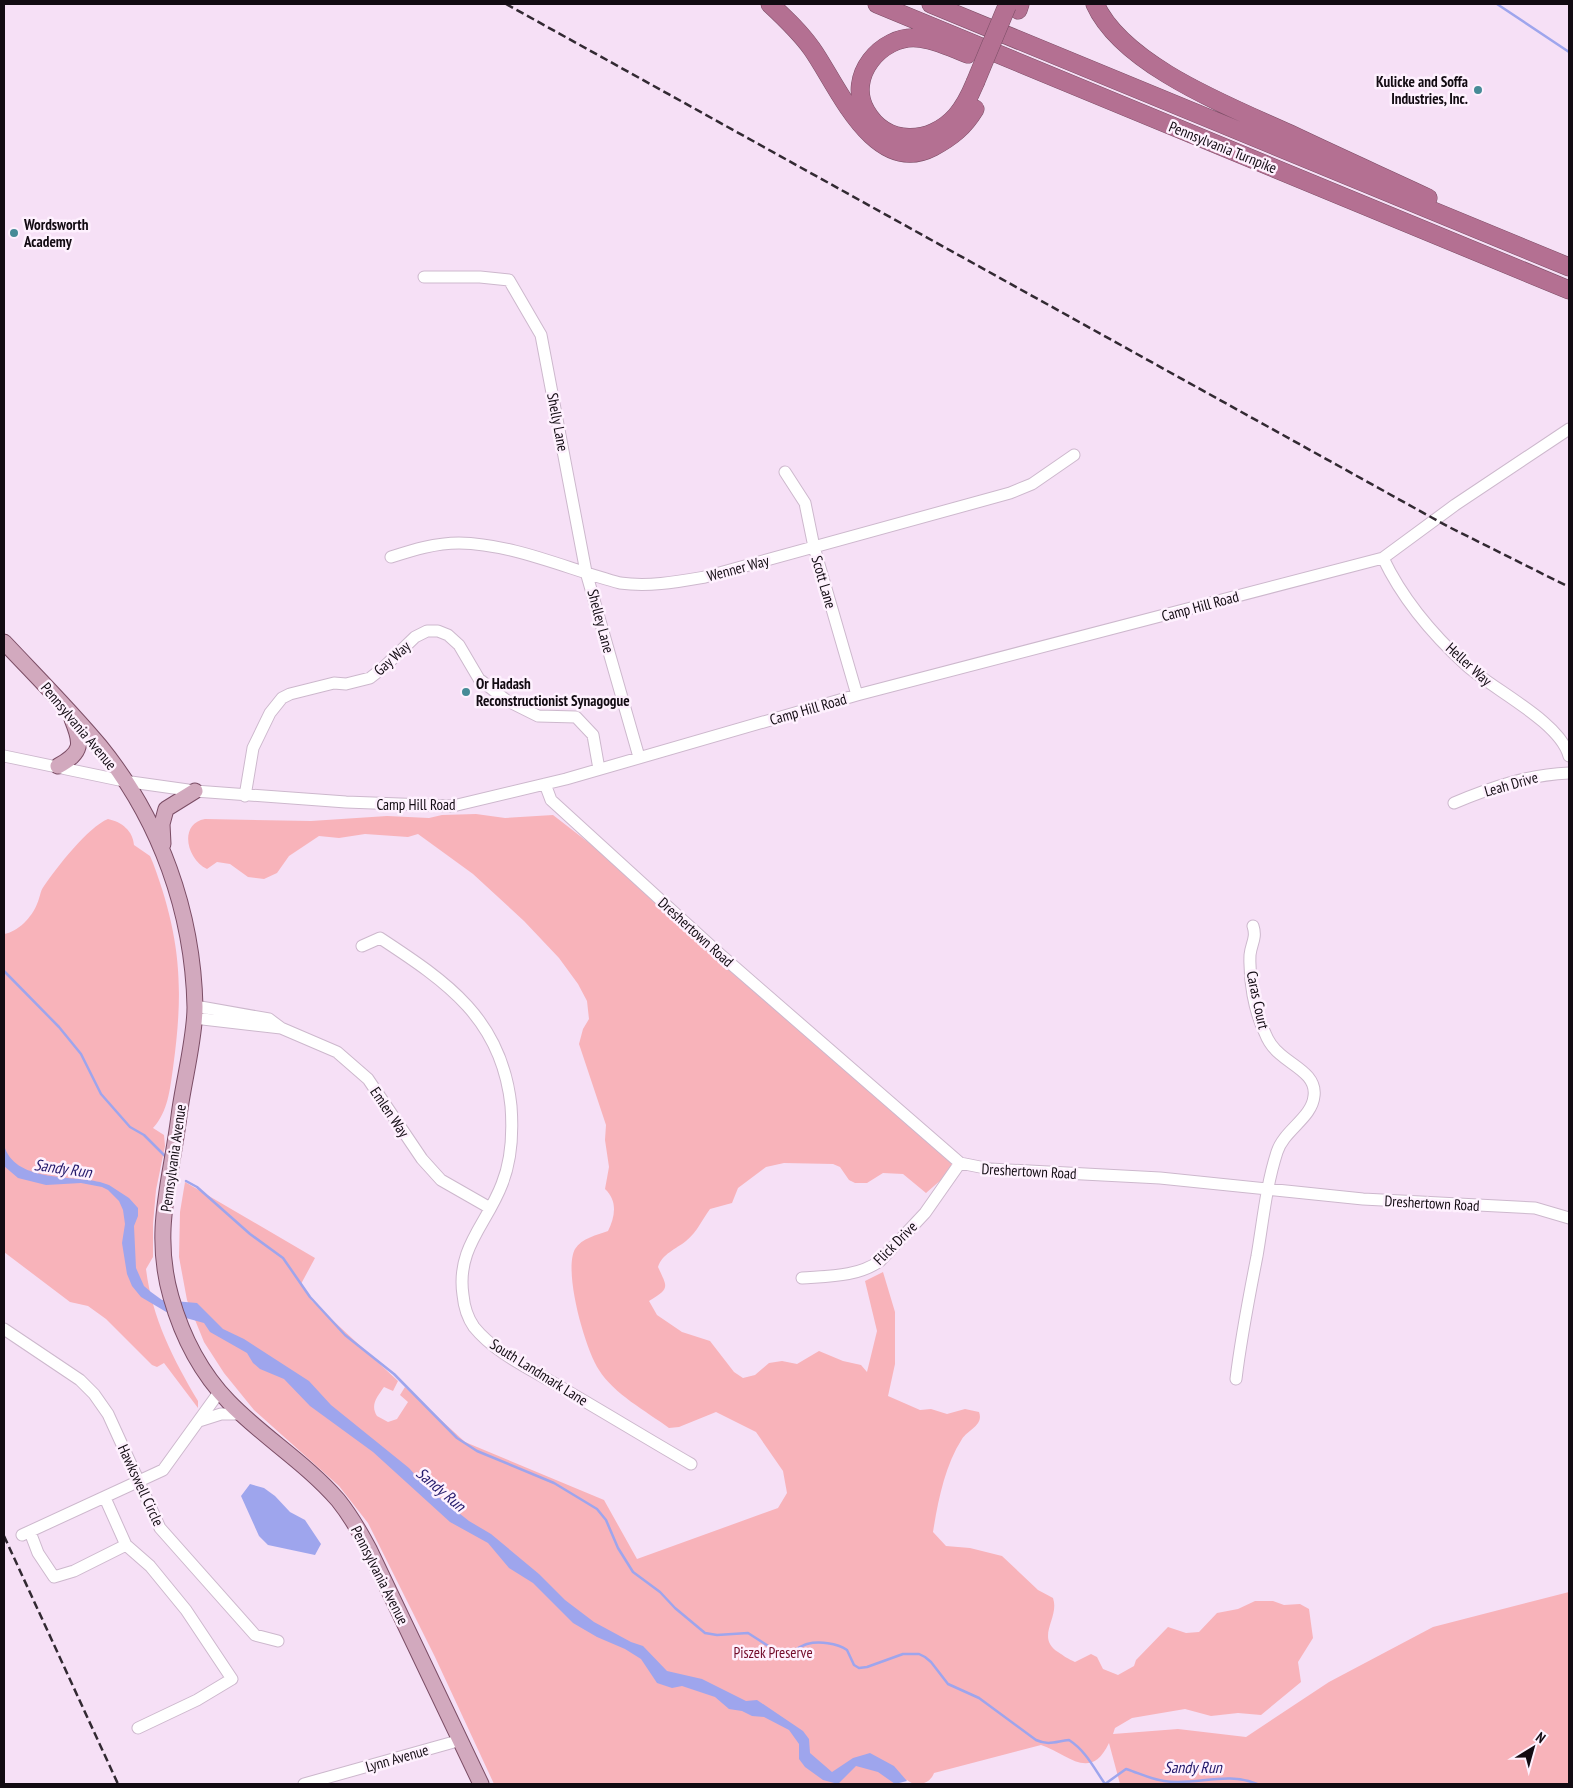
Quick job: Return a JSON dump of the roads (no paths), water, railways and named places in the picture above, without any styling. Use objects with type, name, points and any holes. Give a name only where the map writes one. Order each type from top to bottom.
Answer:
[{"type":"highway","points":[[770,4],[791,23],[812,49],[857,121],[876,140],[896,150],[923,150],[949,139],[971,116],[980,85],[1013,6]]},
{"type":"highway","name":"Pennsylvania Turnpike","points":[[876,4],[1569,290]]},
{"type":"highway","name":"Pennsylvania Turnpike","points":[[931,4],[1569,267]]},
{"type":"highway","points":[[1095,4],[1108,26],[1120,39],[1169,75],[1221,102],[1428,198],[1534,252]]},
{"type":"highway","points":[[980,85],[950,122],[927,136],[912,138],[892,135],[878,126],[866,111],[861,89],[863,73],[882,48],[906,38],[930,40],[1042,82],[1073,86]]},
{"type":"main road","name":"Pennsylvania Avenue","points":[[4,642],[69,710],[102,748],[124,780],[163,848],[176,886],[186,930],[194,1012],[176,1140],[165,1190],[162,1245],[163,1261],[171,1298],[181,1325],[195,1356],[220,1391],[242,1414],[327,1488],[350,1517],[369,1549],[481,1784]]},
{"type":"main road","points":[[58,766],[72,758],[79,747],[78,734],[69,710]]},
{"type":"main road","points":[[163,848],[162,824],[166,809],[195,791]]},
{"type":"street","name":"Shelly Lane","points":[[424,277],[480,277],[509,280],[541,335],[586,572]]},
{"type":"street","name":"Camp Hill Road","points":[[4,756],[124,780],[195,791],[244,796],[438,807],[454,806],[545,784],[857,695],[1383,558],[1455,505],[1569,429]]},
{"type":"street","name":"Wenner Way","points":[[390,557],[429,546],[458,543],[482,545],[586,572],[620,583],[636,585],[668,583],[705,577],[1010,493],[1032,484],[1074,455]]},
{"type":"street","name":"Scott Lane","points":[[784,472],[805,503],[814,547],[857,695]]},
{"type":"street","name":"Heller Way","points":[[1383,558],[1392,576],[1413,607],[1452,652],[1490,685],[1548,725],[1564,742],[1569,756]]},
{"type":"street","name":"Shelley Lane","points":[[586,572],[639,757]]},
{"type":"street","name":"Gay Way","points":[[244,796],[253,748],[270,713],[282,698],[290,694],[334,683],[346,684],[370,678],[415,637],[427,631],[438,631],[448,635],[460,645],[479,679],[506,700],[538,716],[576,717],[593,736],[599,769]]},
{"type":"street","name":"Leah Drive","points":[[1454,803],[1500,784],[1547,774],[1569,773]]},
{"type":"street","name":"Dreshertown Road","points":[[545,784],[551,800],[722,956],[960,1163],[990,1169],[1160,1178],[1372,1200],[1535,1208],[1569,1218]]},
{"type":"street","points":[[520,790],[551,800]]},
{"type":"street","name":"Caras Court","points":[[1253,926],[1256,933],[1250,953],[1250,973],[1262,1027],[1279,1054],[1309,1078],[1314,1086],[1312,1105],[1281,1142],[1266,1190]]},
{"type":"street","name":"South Landmark Lane","points":[[362,946],[380,938],[434,973],[473,1010],[495,1044],[508,1084],[512,1121],[511,1154],[502,1184],[467,1248],[462,1269],[465,1309],[474,1326],[507,1355],[691,1464]]},
{"type":"street","name":"Emlen Way","points":[[194,1012],[281,1028],[337,1052],[368,1079],[422,1159],[441,1180],[490,1208]]},
{"type":"street","name":"Flick Drive","points":[[802,1278],[852,1274],[880,1262],[925,1213],[960,1163]]},
{"type":"street","points":[[1236,1379],[1243,1319],[1257,1255],[1266,1190]]},
{"type":"street","name":"Hawkswell Circle","points":[[4,1329],[80,1380],[94,1394],[108,1414],[160,1528],[172,1544],[255,1635],[278,1641]]},
{"type":"street","points":[[126,1545],[74,1572],[54,1577],[26,1534],[163,1470],[220,1391]]},
{"type":"street","points":[[199,1421],[221,1414],[242,1414]]},
{"type":"street","points":[[105,1498],[126,1545],[150,1566],[186,1610],[232,1678],[197,1700],[138,1728]]},
{"type":"street","name":"Lynn Avenue","points":[[304,1784],[461,1740]]},
{"type":"water","points":[[4,1145],[10,1157],[19,1165],[31,1171],[44,1175],[100,1182],[109,1185],[129,1198],[138,1208],[138,1216],[134,1226],[136,1268],[144,1286],[162,1300],[197,1303],[223,1329],[244,1339],[309,1381],[331,1405],[409,1468],[426,1487],[469,1521],[491,1534],[539,1574],[565,1600],[594,1622],[631,1642],[643,1646],[667,1671],[702,1679],[746,1701],[757,1700],[803,1731],[809,1739],[810,1753],[832,1772],[853,1758],[870,1753],[894,1766],[907,1781],[895,1784],[878,1772],[856,1766],[838,1784],[823,1780],[805,1767],[799,1759],[799,1744],[789,1730],[764,1717],[752,1716],[742,1711],[729,1709],[715,1697],[682,1686],[672,1688],[657,1683],[641,1659],[573,1623],[533,1583],[509,1568],[488,1543],[450,1522],[373,1452],[310,1406],[284,1379],[260,1369],[253,1363],[247,1353],[210,1332],[204,1323],[168,1313],[141,1297],[132,1286],[127,1274],[122,1243],[125,1224],[123,1210],[119,1201],[108,1190],[81,1183],[46,1185],[18,1178],[4,1166]]},
{"type":"water","points":[[250,1484],[264,1488],[275,1496],[290,1512],[305,1520],[321,1544],[315,1555],[268,1545],[259,1536],[241,1496]]},
{"type":"waterway","points":[[1497,4],[1569,52]]},
{"type":"waterway","points":[[4,971],[59,1027],[81,1054],[101,1094],[130,1127],[144,1135],[165,1156]]},
{"type":"waterway","points":[[186,1181],[197,1187],[250,1234],[283,1258],[310,1297],[345,1335],[394,1374],[457,1438],[477,1451],[554,1483],[597,1509],[606,1520],[618,1548],[633,1572],[660,1592],[675,1608],[705,1633],[717,1635],[748,1633],[781,1654],[812,1643],[833,1644],[847,1650],[854,1665],[859,1668],[903,1654],[919,1654],[931,1662],[948,1684],[979,1698],[1036,1740],[1049,1743],[1069,1740],[1075,1744],[1105,1784]]},
{"type":"waterway","name":"Sandy Run","points":[[1105,1784],[1126,1769],[1164,1781],[1187,1782],[1234,1779],[1246,1780],[1257,1784]]},
{"type":"railway","points":[[506,4],[1447,526],[1569,587]]},
{"type":"railway","points":[[4,1536],[118,1784]]},
{"type":"place","name":"Kulicke and Soffa Industries, Inc.","points":[[1478,90]]},
{"type":"place","name":"Wordsworth Academy","points":[[14,233]]},
{"type":"place","name":"Or Hadash Reconstructionist Synagogue","points":[[466,692]]},
{"type":"park label","name":"Piszek Preserve","points":[[773,1652]]}]
